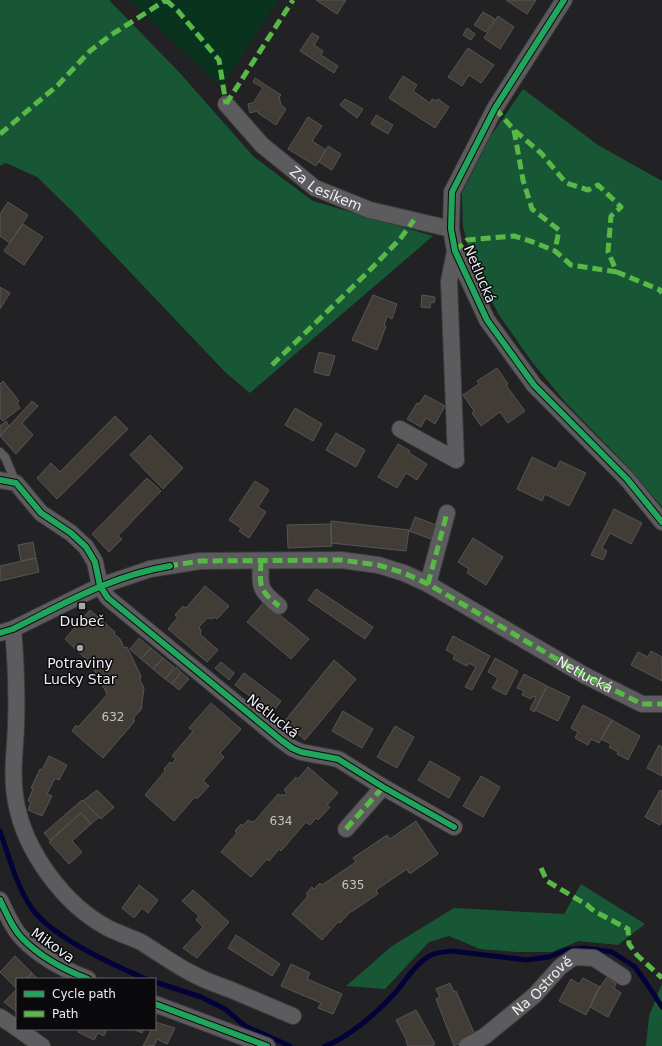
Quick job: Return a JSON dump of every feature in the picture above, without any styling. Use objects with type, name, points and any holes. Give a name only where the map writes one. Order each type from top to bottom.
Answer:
[{"type":"street","name":"Netlucká","points":[[564,0],[495,108],[452,192],[451,229],[455,251],[486,320],[534,386],[627,479],[662,522]]},
{"type":"street","name":"Za Lesíkem","points":[[226,104],[262,145],[315,188],[370,210],[451,229]]},
{"type":"street","points":[[400,429],[456,460],[449,281],[455,251]]},
{"type":"street","name":"Netlucká","points":[[8,482],[41,513],[71,533],[86,547],[95,562],[100,586],[108,598],[292,748],[301,752],[338,759],[383,787],[454,827]]},
{"type":"street","points":[[428,584],[447,513]]},
{"type":"street","name":"Netlucká","points":[[6,631],[100,586],[150,569],[200,562],[341,560],[378,565],[404,573],[428,584],[584,675],[642,704],[662,704]]},
{"type":"street","points":[[261,561],[261,588],[264,593],[279,606]]},
{"type":"street","points":[[6,631],[17,674],[16,726],[13,765],[16,802],[30,843],[43,866],[60,890],[82,911],[107,927],[140,942],[195,975],[293,1016]]},
{"type":"street","points":[[346,829],[383,787]]},
{"type":"street","name":"Mikova","points":[[0,900],[21,938],[43,955],[74,974],[85,978]]},
{"type":"street","name":"Na Ostrově","points":[[466,1046],[491,1031],[535,995],[560,967],[574,957],[594,958],[623,977]]},
{"type":"street","points":[[156,1004],[267,1046]]},
{"type":"street","points":[[0,1017],[16,1028]]},
{"type":"street","points":[[18,1030],[42,1046]]},
{"type":"lane","name":"Netlucká","points":[[0,452],[5,457],[8,482]]},
{"type":"green space","points":[[0,0],[109,0],[179,72],[254,157],[313,201],[433,236],[250,393],[225,372],[74,213],[37,177],[6,163],[0,166]]},
{"type":"green space","points":[[129,0],[278,0],[221,87]]},
{"type":"green space","points":[[523,89],[598,145],[662,181],[662,507],[630,469],[566,403],[532,362],[499,315],[475,270],[463,227],[462,193],[490,137]]},
{"type":"green space","points":[[581,884],[645,924],[618,945],[579,941],[552,952],[517,952],[480,949],[449,936],[429,942],[385,989],[346,986],[392,946],[454,908],[564,914]]},
{"type":"green space","points":[[662,984],[662,1046],[646,1046],[649,1016]]},
{"type":"building","points":[[316,0],[346,0],[337,14]]},
{"type":"building","points":[[506,0],[536,0],[527,14]]},
{"type":"building","points":[[483,12],[495,19],[486,32],[474,25]]},
{"type":"building","points":[[498,16],[514,27],[500,49],[484,38]]},
{"type":"building","points":[[467,28],[475,34],[471,40],[463,35]]},
{"type":"building","points":[[312,33],[319,37],[314,45],[323,51],[321,55],[338,66],[334,73],[300,51]]},
{"type":"building","points":[[468,48],[494,65],[481,83],[469,75],[462,86],[448,77]]},
{"type":"building","points":[[403,76],[417,85],[413,91],[430,103],[432,99],[437,101],[438,99],[449,107],[435,128],[389,98]]},
{"type":"building","points":[[255,78],[281,95],[279,97],[281,105],[286,109],[276,125],[257,111],[250,113],[248,104],[255,102],[263,88],[253,82]]},
{"type":"building","points":[[345,99],[363,109],[357,118],[340,105]]},
{"type":"building","points":[[376,115],[393,125],[388,134],[371,124]]},
{"type":"building","points":[[308,117],[322,126],[312,141],[326,150],[316,166],[288,149]]},
{"type":"building","points":[[328,146],[341,154],[332,170],[319,162]]},
{"type":"building","points":[[8,202],[28,215],[10,243],[0,236],[0,214]]},
{"type":"building","points":[[23,224],[43,237],[24,265],[4,251]]},
{"type":"building","points":[[0,287],[10,293],[0,309]]},
{"type":"building","points":[[373,295],[397,304],[392,319],[387,316],[384,325],[386,326],[377,350],[352,340]]},
{"type":"building","points":[[422,295],[435,297],[434,303],[431,302],[430,308],[421,307]]},
{"type":"building","points":[[319,352],[335,356],[329,376],[314,372]]},
{"type":"building","points":[[497,368],[508,384],[506,385],[525,411],[508,423],[500,412],[481,426],[472,413],[474,411],[463,395],[479,384],[477,381]]},
{"type":"building","points":[[3,381],[19,401],[17,403],[20,408],[3,421],[0,418],[0,384]]},
{"type":"building","points":[[425,395],[445,406],[435,424],[426,418],[421,427],[407,419],[417,403],[419,404]]},
{"type":"building","points":[[32,401],[38,406],[22,423],[33,435],[16,454],[0,436]]},
{"type":"building","points":[[295,408],[322,424],[313,441],[285,425]]},
{"type":"building","points":[[115,416],[128,429],[57,499],[37,478],[51,463],[60,472]]},
{"type":"building","points":[[6,421],[9,426],[0,436],[0,426]]},
{"type":"building","points":[[336,433],[365,450],[356,467],[326,450]]},
{"type":"building","points":[[150,435],[183,468],[163,489],[130,455]]},
{"type":"building","points":[[398,444],[427,464],[417,480],[406,473],[397,488],[378,477]]},
{"type":"building","points":[[532,457],[556,469],[560,461],[586,473],[569,506],[545,494],[542,501],[517,489]]},
{"type":"building","points":[[147,478],[161,491],[118,536],[122,539],[109,552],[92,534]]},
{"type":"building","points":[[255,481],[269,490],[258,507],[266,512],[249,538],[239,531],[241,528],[229,520]]},
{"type":"building","points":[[614,509],[642,523],[631,544],[610,533],[602,548],[607,551],[603,560],[591,555]]},
{"type":"building","points":[[415,517],[436,525],[431,539],[409,531]]},
{"type":"building","points":[[331,521],[409,530],[406,551],[331,543]]},
{"type":"building","points":[[331,524],[332,546],[288,548],[287,525]]},
{"type":"building","points":[[473,538],[503,557],[486,585],[467,573],[469,569],[458,562]]},
{"type":"building","points":[[33,542],[36,558],[21,561],[18,545]]},
{"type":"building","points":[[36,558],[39,572],[0,581],[0,566]]},
{"type":"building","points":[[205,586],[229,606],[217,619],[214,617],[212,619],[207,618],[199,627],[201,631],[200,634],[218,650],[207,662],[168,629],[178,617],[175,615],[183,606],[186,608]]},
{"type":"building","points":[[316,589],[373,627],[365,639],[308,600]]},
{"type":"building","points":[[264,602],[309,639],[291,659],[247,622]]},
{"type":"building","points":[[90,610],[115,632],[114,634],[120,639],[124,648],[127,647],[141,676],[140,680],[144,688],[141,710],[134,717],[134,722],[103,758],[72,731],[76,725],[78,727],[107,694],[91,664],[93,663],[91,660],[89,662],[65,639]]},
{"type":"building","points":[[453,636],[490,656],[472,690],[465,687],[476,667],[469,663],[467,666],[453,659],[455,655],[446,650]]},
{"type":"building","points":[[139,638],[151,648],[141,659],[130,649]]},
{"type":"building","points":[[151,648],[163,658],[153,669],[141,659]]},
{"type":"building","points":[[651,651],[662,657],[662,681],[631,665],[638,652],[648,657]]},
{"type":"building","points":[[163,658],[174,667],[165,679],[153,669]]},
{"type":"building","points":[[495,658],[518,671],[506,695],[492,688],[498,678],[488,672]]},
{"type":"building","points":[[334,660],[356,679],[305,740],[284,722]]},
{"type":"building","points":[[221,662],[234,673],[229,680],[215,668]]},
{"type":"building","points":[[176,667],[181,672],[172,684],[165,679]]},
{"type":"building","points":[[181,672],[189,679],[179,690],[172,684]]},
{"type":"building","points":[[244,673],[281,701],[272,713],[235,685]]},
{"type":"building","points":[[524,674],[547,686],[534,712],[530,709],[536,697],[533,696],[531,699],[522,695],[524,691],[517,688]]},
{"type":"building","points":[[547,686],[570,697],[558,721],[535,710]]},
{"type":"building","points":[[211,703],[241,729],[220,753],[224,757],[203,781],[209,786],[197,799],[195,797],[174,821],[145,795],[165,771],[164,769],[170,762],[172,764],[176,759],[172,756],[193,731],[189,728]]},
{"type":"building","points":[[583,705],[612,720],[599,743],[591,739],[588,745],[575,738],[578,732],[571,728]]},
{"type":"building","points":[[343,711],[373,729],[362,748],[332,731]]},
{"type":"building","points":[[612,720],[640,736],[628,760],[617,754],[618,752],[609,747],[611,744],[601,739]]},
{"type":"building","points":[[395,726],[414,737],[397,768],[377,757]]},
{"type":"building","points":[[659,745],[662,747],[662,776],[647,768]]},
{"type":"building","points":[[49,756],[67,765],[59,780],[55,778],[47,794],[52,796],[42,816],[28,810],[31,802],[28,801],[33,789],[31,788],[40,769],[42,770]]},
{"type":"building","points":[[430,761],[460,778],[449,798],[418,780]]},
{"type":"building","points":[[308,767],[338,793],[327,805],[330,807],[318,820],[316,818],[310,825],[306,822],[281,851],[279,849],[269,861],[267,859],[251,877],[221,852],[237,833],[235,831],[241,824],[243,826],[248,820],[254,822],[278,794],[281,796],[282,794],[284,796],[287,792],[284,790],[296,777],[298,779]]},
{"type":"building","points":[[481,776],[500,787],[483,817],[463,806]]},
{"type":"building","points":[[97,790],[114,807],[101,819],[83,801]]},
{"type":"building","points":[[660,790],[662,791],[662,822],[660,825],[645,817]]},
{"type":"building","points":[[82,800],[99,817],[91,824],[81,813],[50,840],[44,833]]},
{"type":"building","points":[[81,813],[91,824],[72,841],[82,852],[69,864],[49,842]]},
{"type":"building","points":[[416,821],[438,854],[411,873],[409,873],[407,869],[376,890],[378,894],[350,912],[340,923],[338,922],[322,940],[292,914],[308,896],[306,894],[312,887],[314,889],[320,883],[322,885],[356,862],[353,858],[387,835],[390,839]]},
{"type":"building","points":[[139,885],[158,900],[148,913],[142,908],[134,918],[122,908]]},
{"type":"building","points":[[193,890],[229,922],[197,958],[183,948],[203,927],[196,920],[199,916],[182,901]]},
{"type":"building","points":[[236,935],[280,964],[272,976],[228,948]]},
{"type":"building","points":[[15,956],[32,973],[28,978],[16,978],[16,988],[0,972]]},
{"type":"building","points":[[291,964],[310,973],[307,979],[342,994],[333,1014],[318,1008],[321,1003],[281,986]]},
{"type":"building","points":[[32,973],[37,978],[28,978]]},
{"type":"building","points":[[607,977],[616,984],[614,988],[621,993],[608,1017],[590,1007],[596,993]]},
{"type":"building","points":[[583,978],[600,987],[586,1015],[559,1001],[571,979],[579,984]]},
{"type":"building","points":[[450,983],[454,992],[456,991],[475,1035],[454,1046],[436,999],[440,997],[436,989]]},
{"type":"building","points":[[16,990],[16,1011],[4,1002]]},
{"type":"building","points":[[416,1010],[435,1044],[432,1046],[408,1046],[396,1020]]},
{"type":"building","points":[[156,1022],[175,1028],[167,1044],[157,1039],[154,1046],[143,1046],[151,1030],[156,1030]]},
{"type":"building","points":[[79,1030],[107,1030],[104,1036],[98,1033],[94,1040],[78,1032]]},
{"type":"building","points":[[135,1030],[144,1030],[142,1033]]},
{"type":"waterway","points":[[0,831],[21,890],[31,907],[40,918],[67,939],[84,949],[144,978]]},
{"type":"waterway","points":[[325,1046],[343,1037],[372,1016],[426,958],[436,953],[452,951],[526,960],[549,957],[566,950],[585,948],[612,952],[635,967],[662,1007]]},
{"type":"waterway","points":[[156,982],[201,997],[225,1009],[245,1026],[290,1046]]},
{"type":"marked path","points":[[166,0],[178,11],[219,60],[226,104]]},
{"type":"marked path","points":[[0,134],[58,85],[90,51],[111,35],[166,0]]},
{"type":"marked path","points":[[226,104],[293,0]]},
{"type":"marked path","points":[[495,108],[514,130],[541,153],[566,183],[588,190],[598,185],[621,207],[611,216],[608,252],[617,272],[660,290],[662,293]]},
{"type":"marked path","points":[[514,130],[523,180],[532,209],[559,230],[555,251]]},
{"type":"marked path","points":[[272,365],[367,273],[400,239],[414,220]]},
{"type":"marked path","points":[[455,251],[467,240],[514,236],[555,251],[571,265],[617,272]]},
{"type":"marked path","points":[[428,584],[447,513]]},
{"type":"marked path","points":[[168,566],[200,561],[341,560],[378,565],[404,573],[428,584],[584,675],[642,704],[662,704]]},
{"type":"marked path","points":[[261,561],[260,577],[262,587],[267,595],[279,606]]},
{"type":"marked path","points":[[346,829],[383,787]]},
{"type":"marked path","points":[[541,868],[547,881],[587,905],[594,911],[628,929],[629,944],[637,955],[662,978]]},
{"type":"cycle path","points":[[564,0],[495,108],[452,192],[451,229],[455,251],[487,320],[534,385],[627,479],[662,522]]},
{"type":"cycle path","points":[[0,480],[16,483],[41,513],[71,533],[86,547],[95,562],[100,586],[108,598],[281,740],[292,748],[301,752],[338,759],[383,787],[454,827]]},
{"type":"cycle path","points":[[0,633],[13,629],[70,600],[108,583],[149,570],[170,566]]},
{"type":"cycle path","points":[[0,900],[15,930],[29,945],[53,962],[86,978]]},
{"type":"cycle path","points":[[156,1004],[267,1046]]},
{"type":"place","name":"Dubeč","points":[[82,606]]},
{"type":"place","name":"Potraviny Lucky Star","points":[[80,648]]}]
